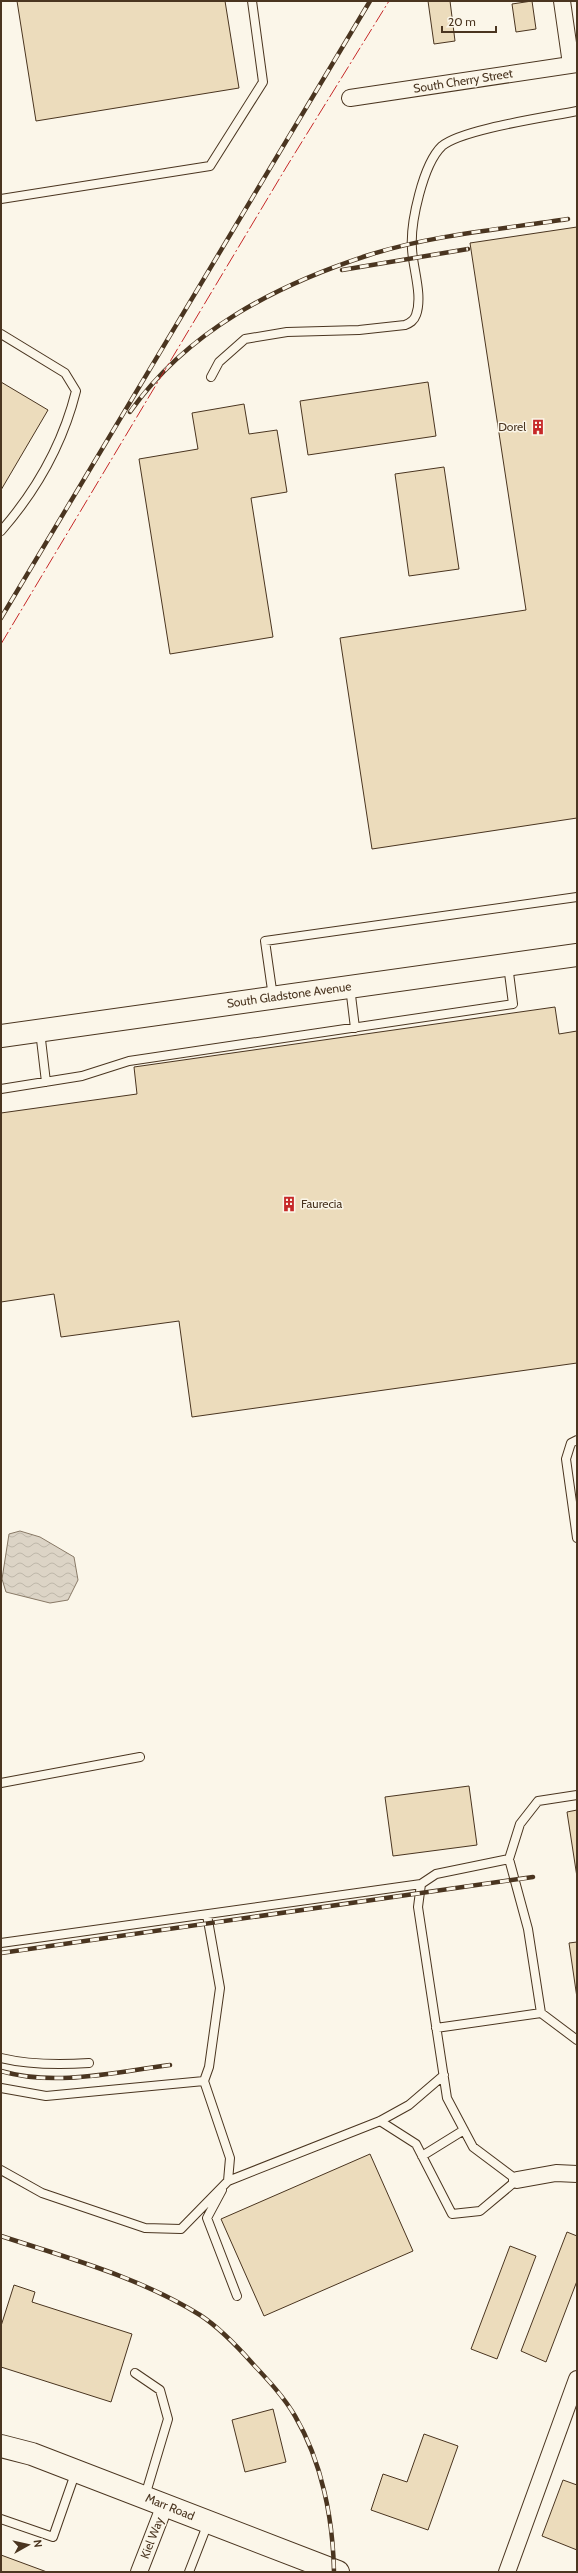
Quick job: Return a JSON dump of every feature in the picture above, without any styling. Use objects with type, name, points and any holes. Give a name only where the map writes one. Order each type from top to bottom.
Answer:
[{"type":"street","points":[[562,1],[574,64]]},
{"type":"street","name":"South Cherry Street","points":[[350,98],[574,64]]},
{"type":"street","name":"South Gladstone Avenue","points":[[1,1036],[577,954]]},
{"type":"street","points":[[517,2180],[556,2173],[577,2174]]},
{"type":"street","points":[[507,2572],[577,2379]]},
{"type":"street","name":"Marr Road","points":[[1,2446],[32,2454],[338,2572]]},
{"type":"street","name":"Kiel Way","points":[[139,2572],[155,2501]]},
{"type":"lane","points":[[1,199],[210,166],[263,82],[252,1]]},
{"type":"lane","points":[[211,377],[219,362],[245,340],[287,332],[359,330],[406,325],[412,322],[416,315],[418,300],[412,248],[416,203],[427,172],[442,146],[462,134],[577,112]]},
{"type":"lane","points":[[1,334],[65,372],[76,391],[69,417],[52,457],[16,515],[1,531]]},
{"type":"lane","points":[[273,998],[265,941],[577,897]]},
{"type":"lane","points":[[1,1089],[82,1076],[129,1062],[513,1004],[508,964]]},
{"type":"lane","points":[[350,986],[355,1028]]},
{"type":"lane","points":[[40,1031],[46,1082]]},
{"type":"lane","points":[[577,1440],[571,1443],[566,1459],[577,1538]]},
{"type":"lane","points":[[1,1783],[140,1757]]},
{"type":"lane","points":[[577,1795],[538,1802],[520,1824],[509,1859],[528,1929],[541,2013],[577,2040]]},
{"type":"lane","points":[[1,1943],[421,1884],[436,1874],[509,1859]]},
{"type":"lane","points":[[380,2121],[416,2144],[452,2214],[480,2211],[517,2180],[473,2147],[447,2098],[418,1907],[421,1884]]},
{"type":"lane","points":[[207,1914],[220,1988],[209,2067],[204,2081],[230,2158],[228,2181],[207,2218],[237,2296]]},
{"type":"lane","points":[[436,2028],[541,2013]]},
{"type":"lane","points":[[1,2058],[17,2062],[59,2065],[89,2063]]},
{"type":"lane","points":[[1,2170],[42,2193],[145,2228],[181,2229],[228,2181],[380,2121],[409,2105],[444,2075]]},
{"type":"lane","points":[[1,2088],[46,2096],[204,2081]]},
{"type":"lane","points":[[422,2156],[464,2130]]},
{"type":"lane","points":[[134,2373],[160,2390],[168,2419],[155,2501]]},
{"type":"lane","points":[[1,2518],[53,2537],[76,2471]]},
{"type":"lane","points":[[189,2572],[208,2522]]},
{"type":"water","points":[[20,1531],[40,1537],[74,1557],[78,1580],[68,1600],[50,1603],[6,1592],[2,1579],[9,1534]]},
{"type":"building","points":[[17,1],[225,1],[239,88],[36,121]]},
{"type":"building","points":[[428,1],[450,1],[455,41],[434,44]]},
{"type":"building","points":[[532,1],[536,29],[516,32],[512,4]]},
{"type":"building","name":"Dorel","points":[[577,227],[577,818],[372,849],[340,638],[526,610],[470,243]]},
{"type":"building","points":[[1,382],[48,410],[1,490]]},
{"type":"building","points":[[428,382],[436,436],[308,455],[300,401]]},
{"type":"building","points":[[244,404],[249,434],[277,430],[287,492],[251,498],[273,637],[170,654],[139,459],[198,449],[192,413]]},
{"type":"building","points":[[444,467],[459,569],[409,576],[395,474]]},
{"type":"building","name":"Faurecia","points":[[555,1007],[559,1034],[577,1031],[577,1363],[192,1417],[179,1321],[61,1337],[54,1294],[1,1302],[1,1113],[137,1094],[134,1067]]},
{"type":"building","points":[[469,1786],[477,1845],[393,1856],[385,1797]]},
{"type":"building","points":[[577,1810],[577,1877],[567,1812]]},
{"type":"building","points":[[577,1942],[577,1998],[569,1943]]},
{"type":"building","points":[[370,2154],[413,2251],[264,2316],[221,2219]]},
{"type":"building","points":[[567,2232],[577,2236],[577,2281],[546,2362],[521,2351]]},
{"type":"building","points":[[510,2246],[536,2256],[497,2359],[471,2349]]},
{"type":"building","points":[[14,2285],[35,2292],[32,2302],[132,2334],[111,2402],[1,2367],[1,2326]]},
{"type":"building","points":[[273,2409],[286,2462],[245,2472],[232,2420]]},
{"type":"building","points":[[424,2434],[458,2446],[428,2530],[371,2510],[383,2474],[407,2482]]},
{"type":"building","points":[[563,2480],[577,2485],[577,2550],[542,2536]]},
{"type":"building","points":[[1,2555],[47,2572],[1,2572]]},
{"type":"railway","points":[[1,618],[370,1]]},
{"type":"railway","points":[[130,412],[153,383],[178,358],[206,335],[236,314],[300,281],[369,255],[417,242],[467,233],[568,219]]},
{"type":"railway","points":[[342,270],[468,249]]},
{"type":"railway","points":[[1,1953],[533,1877]]},
{"type":"railway","points":[[1,2071],[22,2076],[64,2078],[86,2077],[170,2065]]},
{"type":"railway","points":[[1,2236],[103,2270],[153,2290],[200,2315],[221,2331],[234,2344],[281,2395],[295,2416],[312,2452],[319,2472],[328,2511],[334,2572]]},
{"type":"power","points":[[1,644],[287,166],[389,1]]},
{"type":"place","name":"Dorel","points":[[538,427]]},
{"type":"place","name":"Faurecia","points":[[289,1204]]}]
